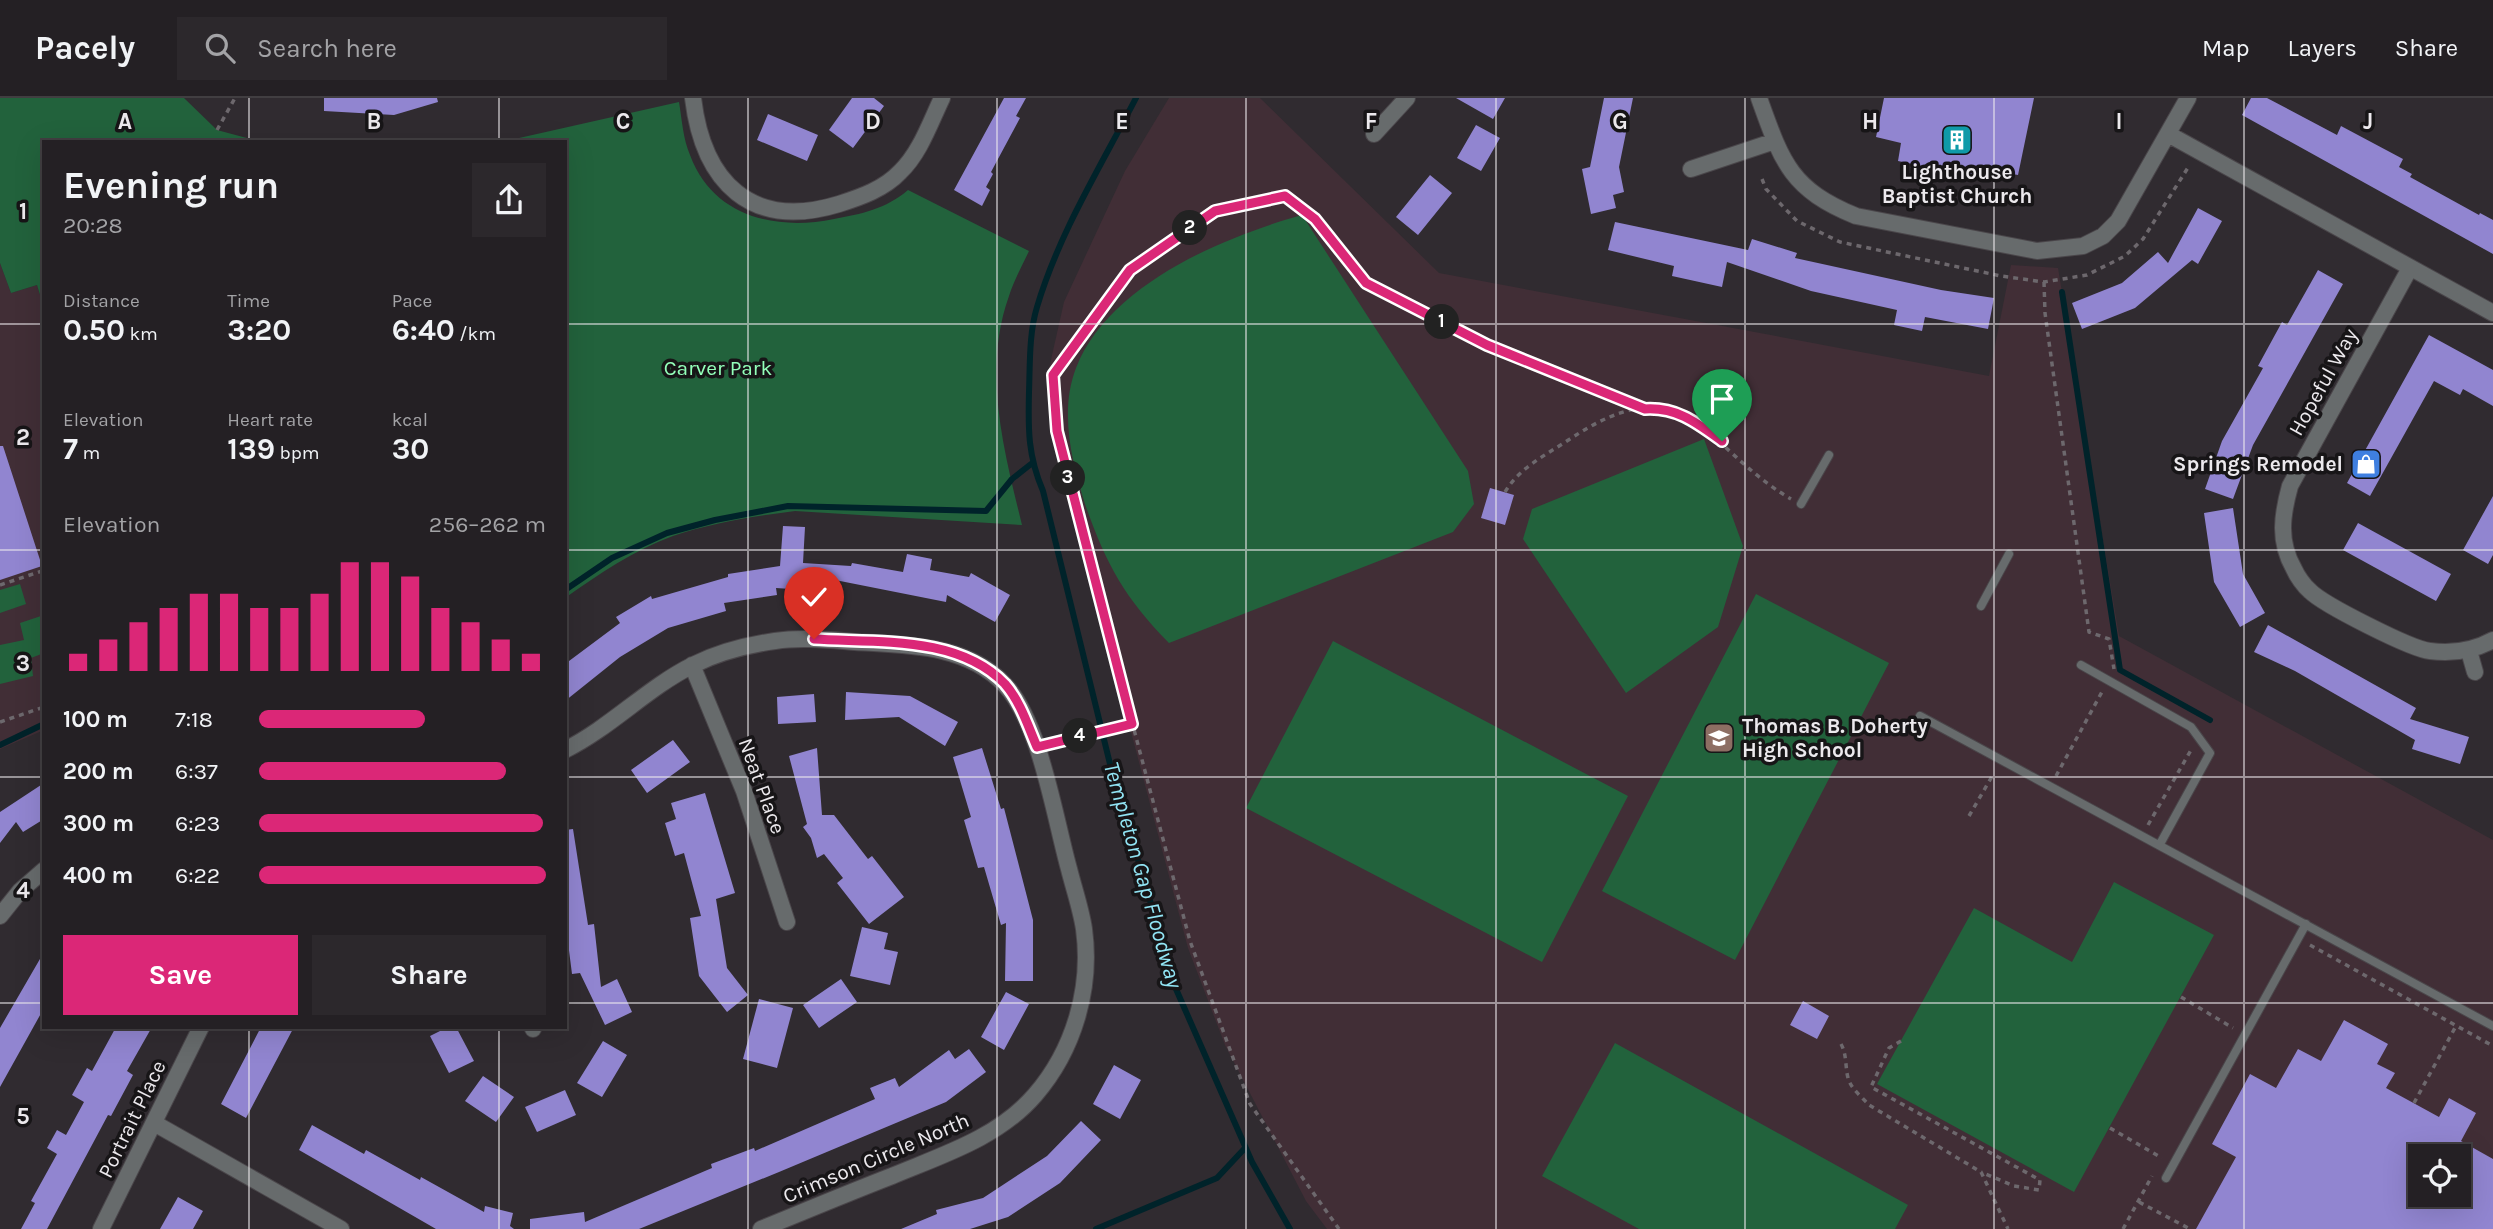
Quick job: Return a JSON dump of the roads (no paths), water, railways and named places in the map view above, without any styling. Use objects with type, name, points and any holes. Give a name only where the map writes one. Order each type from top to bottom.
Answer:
[{"type":"street","points":[[693,98],[704,147],[721,179],[737,194],[773,208],[796,210],[832,206],[866,195],[889,182],[908,163],[942,98]]},
{"type":"street","points":[[1374,134],[1407,98]]},
{"type":"street","points":[[1759,98],[1775,141],[1795,178],[1812,194],[1832,206],[1856,216],[2036,251],[2083,246],[2103,236],[2118,221],[2188,98]]},
{"type":"street","points":[[2168,134],[2493,313]]},
{"type":"street","points":[[1691,169],[1775,141]]},
{"type":"street","name":"Hopeful Way","points":[[2410,268],[2290,486],[2282,516],[2284,544],[2294,569],[2310,592],[2402,643],[2428,651],[2469,651],[2493,640]]},
{"type":"street","name":"Crimson Circle North","points":[[567,749],[692,665],[717,654],[778,640],[814,639],[925,646],[954,654],[981,667],[1005,685],[1021,710],[1037,747],[1084,927],[1086,961],[1082,999],[1072,1032],[1056,1066],[1034,1096],[1004,1123],[970,1143],[761,1229]]},
{"type":"street","points":[[2469,651],[2475,672]]},
{"type":"street","name":"Neat Place","points":[[692,665],[744,792],[787,922]]},
{"type":"street","points":[[0,916],[20,891],[42,872]]},
{"type":"street","name":"Portrait Place","points":[[101,1229],[200,1029]]},
{"type":"street","points":[[154,1123],[341,1229]]},
{"type":"lane","points":[[1801,504],[1829,455]]},
{"type":"lane","points":[[1981,606],[2010,554]]},
{"type":"lane","points":[[2081,666],[2191,727],[2210,752],[2160,844]]},
{"type":"lane","points":[[1920,716],[2493,1026]]},
{"type":"lane","points":[[2166,1178],[2306,924]]},
{"type":"waterway","name":"Templeton Gap Floodway","points":[[1136,98],[1069,226],[1037,307],[1030,349],[1030,443],[1111,768],[1176,989],[1252,1162],[1290,1229]]},
{"type":"waterway","points":[[2062,292],[2120,670],[2210,720]]},
{"type":"waterway","name":"Templeton Gap Floodway","points":[[567,589],[612,558],[667,533],[715,520],[788,506],[986,511],[1012,479],[1031,464]]},
{"type":"waterway","name":"Templeton Gap Floodway","points":[[0,745],[42,725]]},
{"type":"waterway","points":[[1096,1229],[1217,1178],[1245,1148]]},
{"type":"place","name":"Lighthouse Baptist Church","points":[[1957,140]]},
{"type":"place","name":"Springs Remodel","points":[[2366,464]]},
{"type":"place","name":"Thomas B. Doherty High School","points":[[1719,738]]},
{"type":"park label","name":"Carver Park","points":[[718,368]]}]
